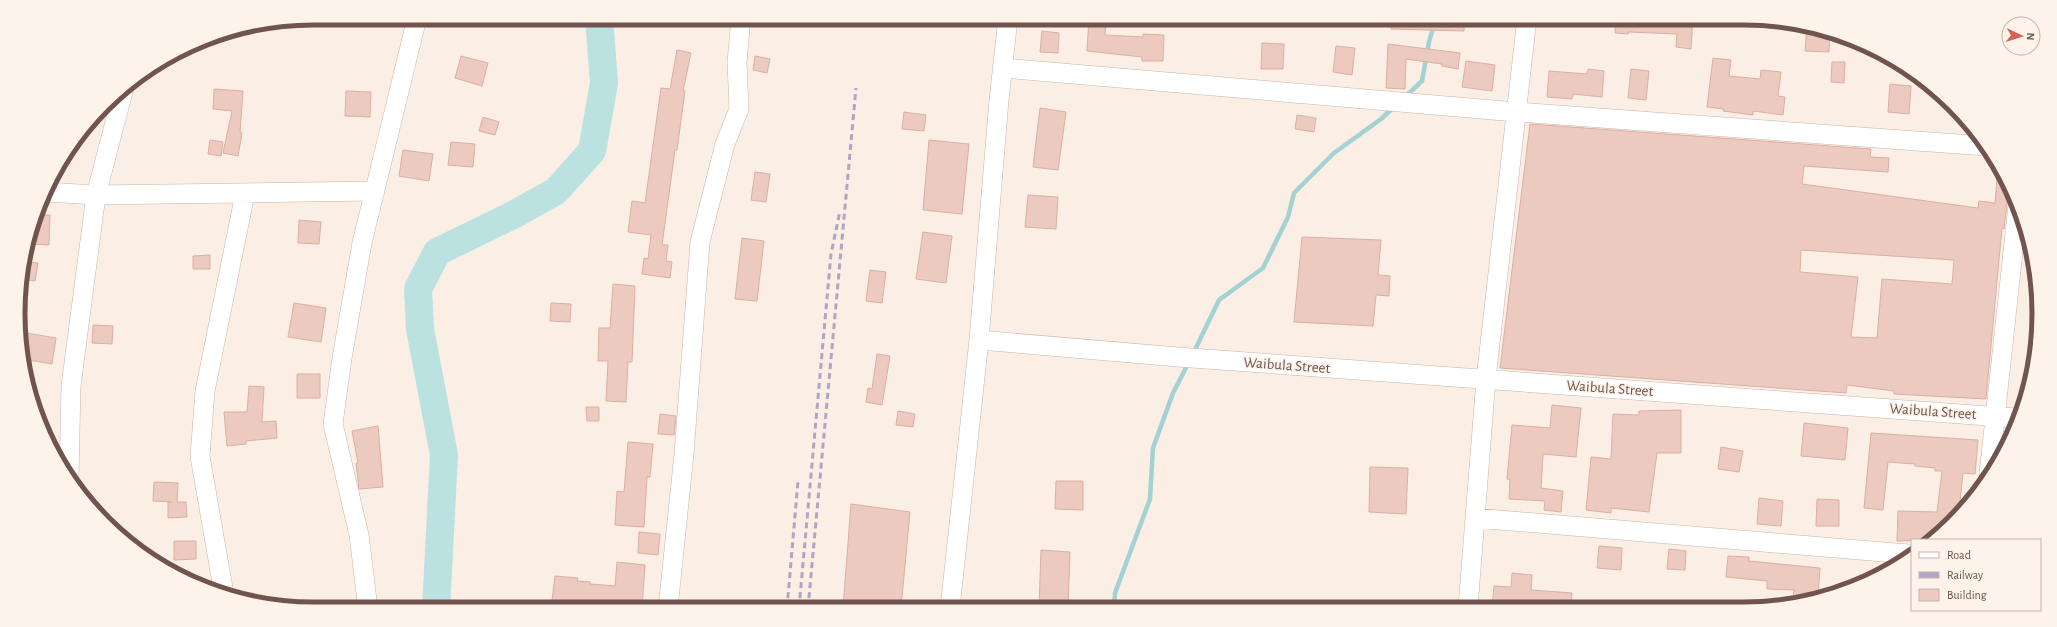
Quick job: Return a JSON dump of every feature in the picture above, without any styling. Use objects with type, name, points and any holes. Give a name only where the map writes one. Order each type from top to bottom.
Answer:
[{"type":"street","points":[[367,602],[359,534],[333,424],[342,358],[362,243],[416,25]]},
{"type":"street","points":[[669,602],[684,454],[700,242],[725,144],[739,109],[737,62],[740,25]]},
{"type":"street","points":[[951,602],[979,340],[1007,25]]},
{"type":"street","points":[[1468,602],[1486,379],[1527,25]]},
{"type":"street","points":[[1003,68],[1516,112],[1977,145]]},
{"type":"street","points":[[69,467],[72,386],[96,194],[121,99]]},
{"type":"street","points":[[52,192],[96,194],[245,194],[375,191]]},
{"type":"street","points":[[223,588],[200,456],[205,391],[245,194]]},
{"type":"street","points":[[1990,463],[2016,219]]},
{"type":"street","name":"Waibula Street","points":[[979,340],[1204,359],[2012,418]]},
{"type":"street","points":[[1475,518],[1903,554]]},
{"type":"building","points":[[1089,25],[1106,25],[1105,35],[1143,37],[1143,34],[1164,35],[1163,61],[1142,61],[1142,57],[1087,51]]},
{"type":"building","points":[[1391,25],[1464,25],[1464,31],[1391,29]]},
{"type":"building","points":[[1616,25],[1693,25],[1691,49],[1676,47],[1677,34],[1629,32],[1628,34],[1615,33]]},
{"type":"building","points":[[1042,31],[1059,33],[1058,53],[1040,52]]},
{"type":"building","points":[[1806,32],[1830,38],[1829,52],[1805,51]]},
{"type":"building","points":[[1262,43],[1284,44],[1283,69],[1261,69]]},
{"type":"building","points":[[1388,44],[1460,53],[1458,69],[1442,66],[1442,64],[1406,59],[1405,89],[1386,88]]},
{"type":"building","points":[[1336,46],[1355,48],[1352,75],[1333,72]]},
{"type":"building","points":[[677,50],[691,53],[683,91],[685,91],[677,150],[675,150],[662,245],[668,245],[666,261],[672,262],[670,278],[642,274],[644,258],[648,259],[651,235],[628,232],[632,201],[645,203],[661,88],[670,89]]},
{"type":"building","points":[[461,56],[488,63],[482,86],[455,78]]},
{"type":"building","points":[[755,56],[770,59],[767,73],[753,70]]},
{"type":"building","points":[[1713,58],[1731,60],[1729,76],[1760,79],[1761,70],[1781,72],[1778,96],[1785,97],[1783,115],[1753,111],[1753,115],[1707,107]]},
{"type":"building","points":[[1466,61],[1495,65],[1492,91],[1462,87]]},
{"type":"building","points":[[1832,62],[1845,62],[1844,83],[1831,82]]},
{"type":"building","points":[[1588,69],[1604,71],[1602,97],[1573,94],[1572,99],[1547,97],[1549,71],[1587,74]]},
{"type":"building","points":[[1631,69],[1649,71],[1646,100],[1628,98]]},
{"type":"building","points":[[1890,84],[1911,86],[1909,114],[1888,112]]},
{"type":"building","points":[[214,89],[243,91],[240,132],[242,133],[238,156],[223,153],[232,111],[213,109]]},
{"type":"building","points":[[346,91],[371,92],[370,117],[345,116]]},
{"type":"building","points":[[1040,108],[1066,112],[1058,170],[1033,167]]},
{"type":"building","points":[[904,112],[926,115],[924,131],[902,129]]},
{"type":"building","points":[[1297,115],[1316,118],[1314,132],[1295,129]]},
{"type":"building","points":[[483,117],[499,122],[495,135],[479,131]]},
{"type":"building","points":[[1530,124],[1871,149],[1870,157],[1889,158],[1888,172],[1804,166],[1802,184],[1978,208],[1979,201],[1995,203],[1997,177],[2008,198],[2004,229],[2002,228],[1986,399],[1894,394],[1894,391],[1847,385],[1846,393],[1500,368]],"holes":[[[1801,250],[1954,260],[1952,284],[1882,279],[1877,338],[1851,337],[1858,277],[1800,272]]]},
{"type":"building","points":[[210,140],[223,142],[221,156],[208,154]]},
{"type":"building","points":[[929,140],[969,144],[962,214],[923,210]]},
{"type":"building","points":[[451,142],[475,144],[473,167],[448,165]]},
{"type":"building","points":[[403,150],[433,154],[429,181],[399,176]]},
{"type":"building","points":[[755,172],[770,174],[766,202],[751,200]]},
{"type":"building","points":[[1028,195],[1058,197],[1056,229],[1025,227]]},
{"type":"building","points":[[42,215],[50,215],[49,245],[34,244]]},
{"type":"building","points":[[299,220],[321,222],[319,244],[298,243]]},
{"type":"building","points":[[923,232],[952,236],[946,283],[916,279]]},
{"type":"building","points":[[1302,237],[1381,240],[1378,275],[1390,276],[1389,296],[1376,295],[1373,326],[1294,322]]},
{"type":"building","points":[[742,238],[764,241],[757,301],[735,299]]},
{"type":"building","points":[[210,255],[210,269],[193,269],[193,256]]},
{"type":"building","points":[[30,262],[38,263],[35,281],[27,280]]},
{"type":"building","points":[[870,270],[886,272],[882,303],[866,301]]},
{"type":"building","points":[[613,284],[635,286],[632,362],[628,362],[626,402],[606,401],[608,361],[598,361],[599,328],[610,328]]},
{"type":"building","points":[[294,303],[326,308],[321,342],[288,337]]},
{"type":"building","points":[[551,303],[571,304],[570,322],[550,321]]},
{"type":"building","points":[[93,325],[113,326],[112,344],[92,343]]},
{"type":"building","points":[[27,333],[56,338],[52,364],[29,360]]},
{"type":"building","points":[[877,354],[890,356],[882,405],[866,402],[868,388],[872,389]]},
{"type":"building","points":[[297,374],[320,374],[320,398],[297,398]]},
{"type":"building","points":[[249,386],[264,387],[262,422],[276,421],[277,438],[246,441],[246,444],[227,446],[224,412],[247,412]]},
{"type":"building","points":[[1552,405],[1581,408],[1576,457],[1543,454],[1541,488],[1563,491],[1561,512],[1544,510],[1545,501],[1509,499],[1510,480],[1507,479],[1512,425],[1550,428]]},
{"type":"building","points":[[586,407],[599,407],[599,421],[587,421]]},
{"type":"building","points":[[1681,410],[1681,453],[1657,453],[1649,512],[1611,508],[1611,513],[1586,510],[1591,457],[1611,459],[1613,414],[1639,415],[1639,411]]},
{"type":"building","points":[[898,411],[915,414],[913,427],[896,425]]},
{"type":"building","points":[[660,414],[676,416],[674,435],[658,434]]},
{"type":"building","points":[[1804,423],[1848,428],[1845,460],[1801,456]]},
{"type":"building","points":[[378,426],[383,487],[359,489],[356,463],[358,463],[352,431]]},
{"type":"building","points":[[1871,433],[1978,440],[1975,474],[1963,473],[1960,504],[1948,518],[1923,539],[1897,541],[1898,511],[1937,512],[1942,471],[1935,471],[1935,468],[1915,466],[1915,464],[1888,462],[1883,510],[1864,508]]},
{"type":"building","points":[[628,442],[653,444],[650,477],[647,477],[644,527],[615,525],[617,491],[624,492]]},
{"type":"building","points":[[1721,447],[1743,451],[1739,472],[1718,469]]},
{"type":"building","points":[[1370,467],[1408,468],[1406,514],[1369,512]]},
{"type":"building","points":[[1056,481],[1083,481],[1083,510],[1055,509]]},
{"type":"building","points":[[154,482],[178,483],[177,502],[186,502],[187,517],[168,518],[168,502],[172,502],[153,501]]},
{"type":"building","points":[[1759,498],[1783,501],[1781,526],[1757,524]]},
{"type":"building","points":[[1817,499],[1839,500],[1839,526],[1816,526]]},
{"type":"building","points":[[851,504],[910,512],[902,602],[843,602]]},
{"type":"building","points":[[639,532],[660,534],[658,555],[638,553]]},
{"type":"building","points":[[174,541],[196,541],[196,559],[174,560]]},
{"type":"building","points":[[1599,546],[1622,548],[1621,570],[1597,568]]},
{"type":"building","points":[[1669,549],[1686,551],[1685,570],[1667,569]]},
{"type":"building","points":[[1041,550],[1070,552],[1068,602],[1039,602]]},
{"type":"building","points":[[1728,556],[1749,557],[1749,561],[1820,568],[1818,592],[1793,597],[1794,590],[1767,589],[1767,581],[1726,577]]},
{"type":"building","points":[[617,562],[645,565],[642,602],[552,602],[555,576],[578,578],[577,581],[590,582],[590,584],[615,586]]},
{"type":"building","points":[[1512,573],[1532,575],[1531,590],[1572,593],[1571,602],[1492,602],[1494,586],[1511,587]]},
{"type":"waterway","points":[[436,602],[444,455],[420,329],[418,289],[437,252],[515,214],[556,191],[592,151],[604,83],[600,25]]},
{"type":"waterway","points":[[1405,97],[1422,81],[1429,42],[1434,25]]},
{"type":"waterway","points":[[1193,354],[1219,300],[1263,268],[1288,217],[1294,193],[1334,153],[1381,119],[1393,108]]},
{"type":"waterway","points":[[1114,602],[1115,593],[1150,499],[1153,448],[1173,393],[1189,362]]},
{"type":"railway","points":[[809,602],[856,88]]},
{"type":"railway","points":[[800,602],[831,254],[840,211]]},
{"type":"railway","points":[[788,602],[798,481]]}]
